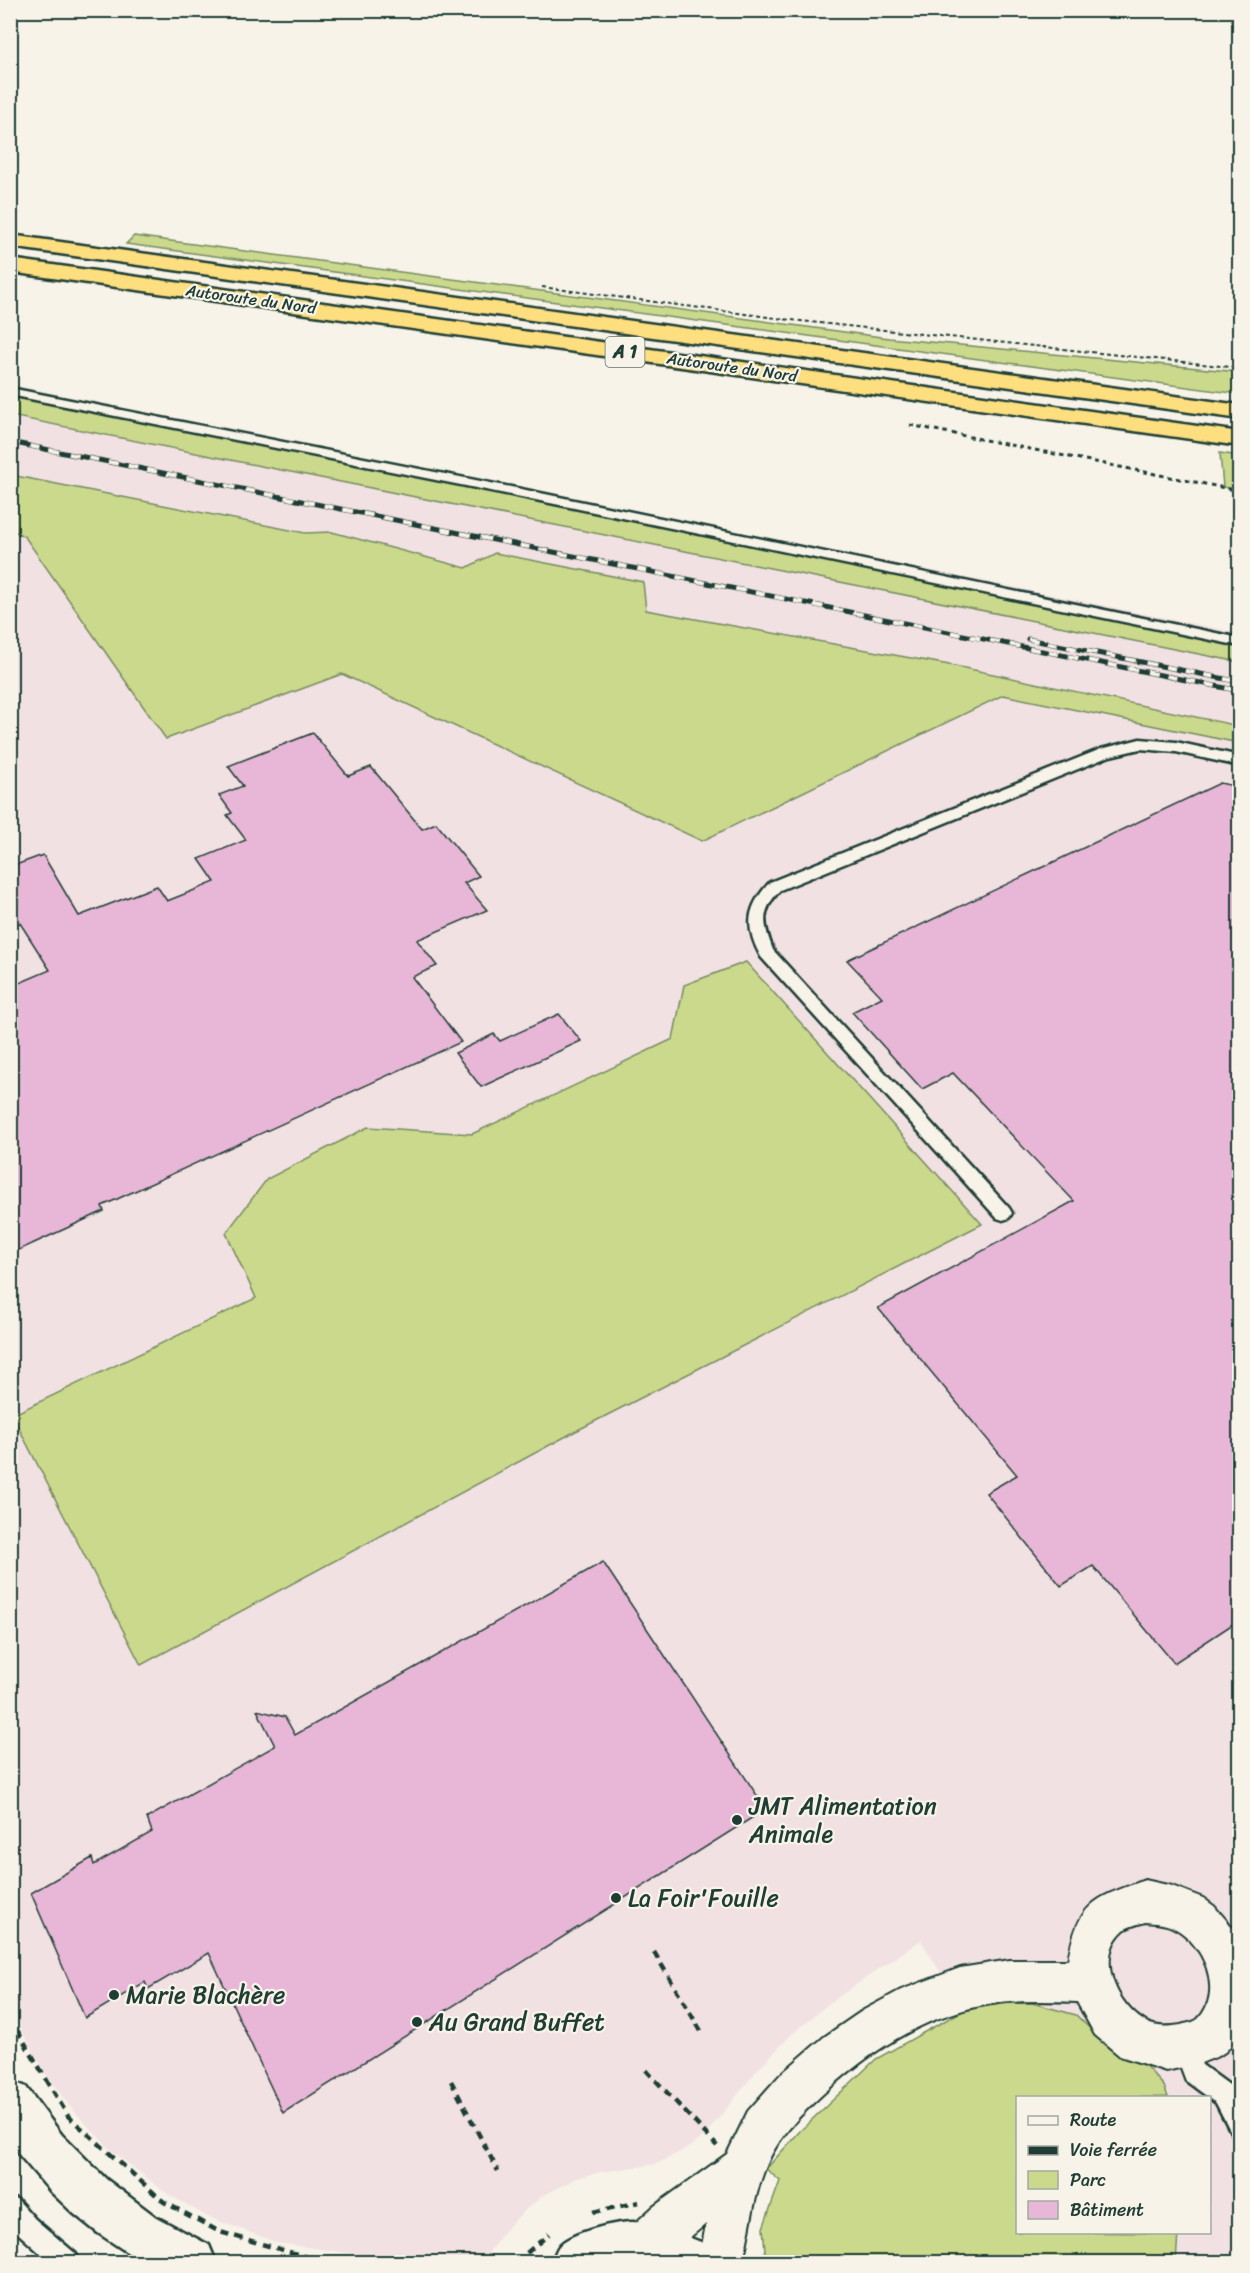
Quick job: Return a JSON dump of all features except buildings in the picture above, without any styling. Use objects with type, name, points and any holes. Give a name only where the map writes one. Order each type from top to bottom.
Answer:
[{"type":"highway","name":"Autoroute du Nord","points":[[10,241],[1239,412]]},
{"type":"highway","name":"Autoroute du Nord","points":[[10,265],[1239,439]]},
{"type":"street","points":[[1145,1901],[1168,1904],[1190,1914],[1233,1954],[1230,2001],[1222,2024],[1206,2040],[1185,2049],[1161,2050],[1137,2043],[1115,2027],[1098,2006],[1089,1981],[1087,1957],[1092,1935],[1105,1917],[1127,1903],[1145,1901]]},
{"type":"street","points":[[564,2246],[598,2250],[621,2245],[648,2223],[669,2223],[722,2156],[759,2132],[800,2085],[857,2037],[914,2005],[985,1984],[1030,1980],[1089,1981]]},
{"type":"street","points":[[10,2103],[50,2156],[89,2194],[137,2232],[176,2256],[192,2262]]},
{"type":"street","points":[[722,2156],[722,2262]]},
{"type":"street","points":[[648,2223],[691,2262]]},
{"type":"lane","points":[[10,391],[509,491],[1239,642]]},
{"type":"lane","points":[[1003,1213],[766,953],[757,931],[756,914],[760,900],[775,886],[1106,752],[1140,744],[1176,747],[1239,761]]},
{"type":"lane","points":[[1185,2049],[1194,2073],[1224,2094],[1239,2126]]},
{"type":"lane","points":[[10,2208],[27,2228],[68,2262]]},
{"type":"path","points":[[542,287],[791,320],[1239,368]]},
{"type":"path","points":[[910,425],[1239,490]]},
{"type":"path","points":[[654,1952],[701,2031]]},
{"type":"path","points":[[10,2018],[68,2116],[164,2202],[220,2232],[314,2259],[340,2262]]},
{"type":"path","points":[[646,2070],[722,2156]]},
{"type":"path","points":[[450,2081],[498,2170]]},
{"type":"path","points":[[588,2215],[627,2203],[648,2223]]},
{"type":"path","points":[[516,2262],[564,2246]]},
{"type":"shaded area","points":[[11,385],[1239,633],[1239,2262],[1118,2262],[1099,2234],[1211,2234],[1211,2096],[1016,2096],[1016,2098],[921,1940],[828,2004],[791,2035],[758,2069],[706,2134],[693,2145],[657,2164],[577,2178],[544,2195],[505,2230],[482,2262],[411,2262],[278,2243],[208,2217],[166,2193],[111,2150],[70,2107],[45,2073],[11,2011],[11,529],[25,537],[166,739],[342,674],[702,841],[11,499]],"holes":[[[684,986],[981,1224],[574,1432],[141,1665],[12,1415],[256,1297],[226,1233],[368,1127],[472,1134],[673,1039]]]},
{"type":"green space","points":[[134,236],[889,338],[1239,372],[1239,394],[126,244]]},
{"type":"green space","points":[[10,393],[1239,642],[1239,662],[11,416]]},
{"type":"green space","points":[[1220,453],[1239,456],[1239,491],[1223,487]]},
{"type":"green space","points":[[11,475],[305,533],[332,532],[466,568],[495,553],[643,582],[646,610],[955,666],[1239,726],[1239,743],[1003,695],[702,841],[342,674],[166,739],[25,537],[11,529]]},
{"type":"green space","points":[[746,962],[982,1224],[574,1432],[141,1665],[12,1415],[256,1298],[226,1233],[267,1179],[368,1127],[472,1134],[673,1039],[684,985]]},
{"type":"green space","points":[[990,2003],[1032,2003],[1076,2015],[1108,2046],[1143,2063],[1164,2086],[1168,2096],[1016,2096],[1016,2234],[1178,2234],[1176,2262],[766,2262],[763,2228],[780,2181],[766,2169],[800,2131],[876,2059],[964,2010]]},
{"type":"railway","points":[[10,442],[1240,691]]},
{"type":"railway","points":[[1028,639],[1240,682]]},
{"type":"place","name":"JMT Alimentation Animale","points":[[737,1820]]},
{"type":"place","name":"La Foir'Fouille","points":[[616,1898]]},
{"type":"place","name":"Marie Blachère","points":[[114,1995]]},
{"type":"place","name":"Au Grand Buffet","points":[[417,2022]]}]
